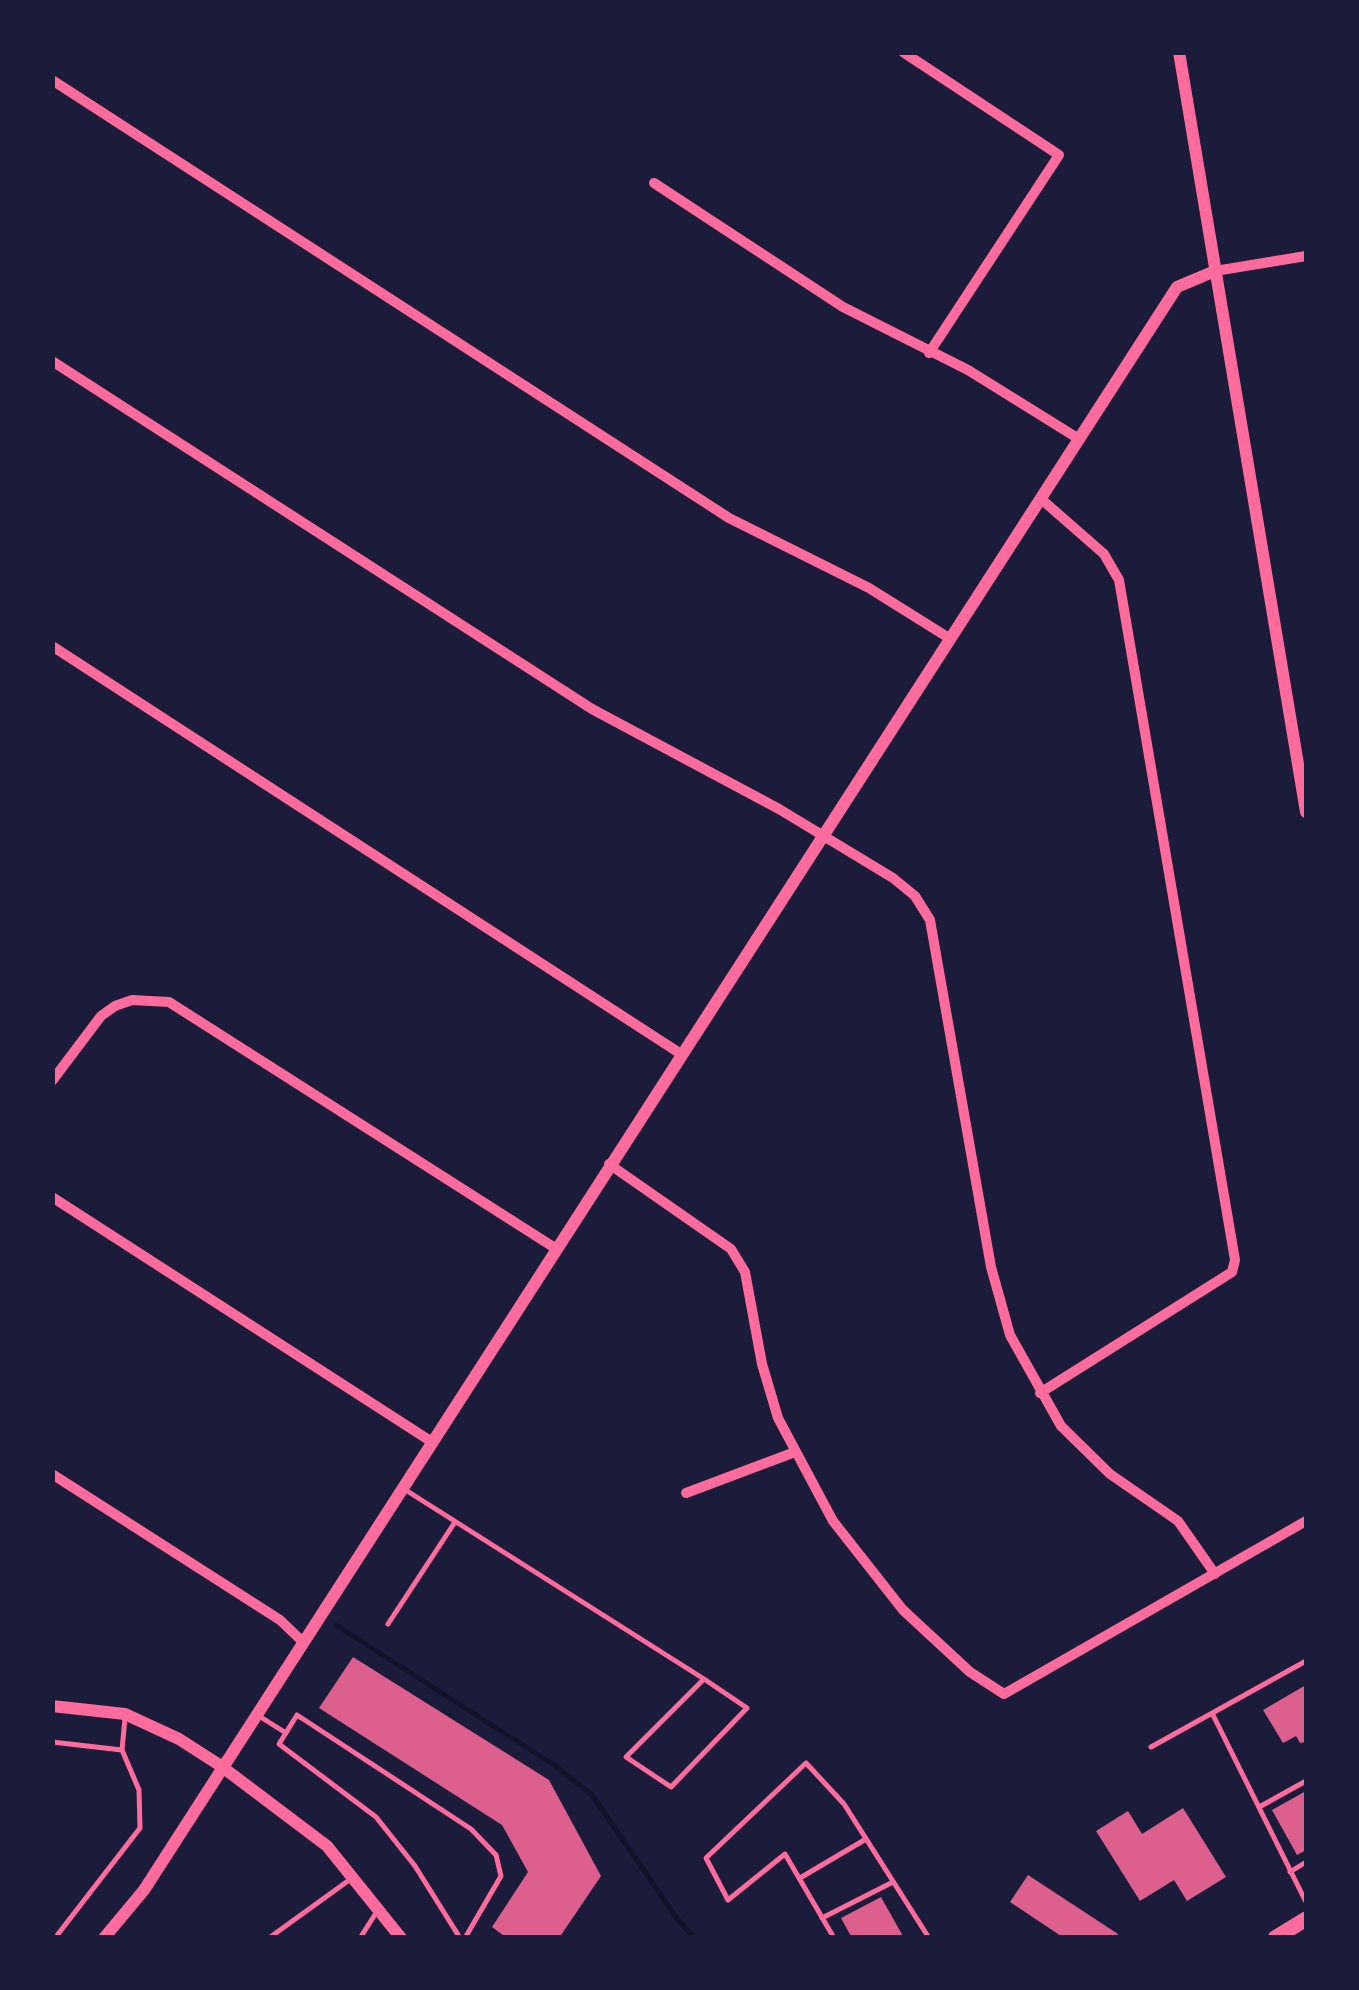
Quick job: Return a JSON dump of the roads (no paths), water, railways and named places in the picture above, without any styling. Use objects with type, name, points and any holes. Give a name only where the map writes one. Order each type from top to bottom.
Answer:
[{"type":"main road","points":[[1275,1938],[1306,1920]]},
{"type":"street","points":[[903,52],[1059,155],[930,352]]},
{"type":"street","points":[[1180,52],[1306,812]]},
{"type":"street","points":[[52,80],[729,518],[869,588],[950,638]]},
{"type":"street","points":[[654,184],[842,307],[1018,400],[1079,439]]},
{"type":"street","points":[[104,1938],[144,1890],[1177,287],[1215,271],[1306,256]]},
{"type":"street","points":[[52,361],[592,710],[823,836],[915,896],[930,920],[1000,1308],[1040,1393],[1085,1451],[1178,1521],[1215,1574]]},
{"type":"street","points":[[1040,498],[1104,554],[1119,580],[1235,1260],[1232,1272],[1040,1393]]},
{"type":"street","points":[[52,646],[682,1054]]},
{"type":"street","points":[[52,1081],[101,1016],[115,1006],[154,1000],[187,1010],[555,1248]]},
{"type":"street","points":[[609,1164],[731,1249],[745,1272],[762,1364],[794,1452],[833,1521],[902,1610],[970,1672],[1004,1694],[1306,1521]]},
{"type":"street","points":[[52,1197],[432,1442]]},
{"type":"street","points":[[686,1493],[794,1452]]},
{"type":"street","points":[[52,1474],[280,1620],[302,1640]]},
{"type":"street","points":[[52,1706],[125,1714],[179,1739],[222,1766],[290,1814],[355,1876],[401,1938]]},
{"type":"lane","points":[[402,1488],[704,1679],[747,1708],[671,1787],[626,1756],[704,1679]]},
{"type":"lane","points":[[388,1624],[455,1522]]},
{"type":"lane","points":[[1152,1747],[1306,1661]]},
{"type":"lane","points":[[55,1938],[140,1828],[139,1790],[122,1750],[125,1714]]},
{"type":"lane","points":[[254,1714],[286,1734]]},
{"type":"lane","points":[[1212,1714],[1306,1902]]},
{"type":"lane","points":[[297,1715],[471,1829],[496,1854],[500,1876],[462,1938],[415,1866],[376,1817],[279,1744],[297,1715]]},
{"type":"lane","points":[[52,1742],[122,1750]]},
{"type":"lane","points":[[834,1938],[785,1854],[728,1900],[706,1858],[806,1764],[844,1804],[929,1938]]},
{"type":"lane","points":[[1260,1806],[1292,1794],[1306,1781]]},
{"type":"lane","points":[[800,1878],[866,1839]]},
{"type":"lane","points":[[1290,1872],[1306,1862]]},
{"type":"lane","points":[[269,1938],[355,1876]]},
{"type":"lane","points":[[822,1918],[893,1882]]},
{"type":"lane","points":[[360,1938],[378,1910]]},
{"type":"waterway","points":[[336,1625],[554,1765],[592,1795],[678,1920],[695,1938]]}]
